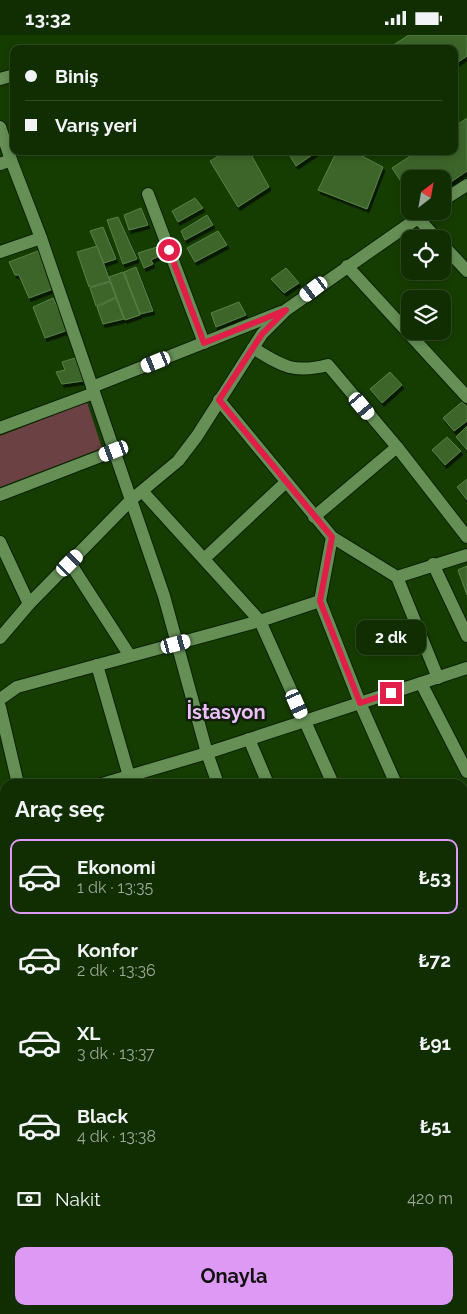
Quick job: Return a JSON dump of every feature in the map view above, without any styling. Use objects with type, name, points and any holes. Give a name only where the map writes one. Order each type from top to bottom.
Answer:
[{"type":"street","points":[[0,127],[6,162],[41,237],[164,596],[207,753],[216,779]]},
{"type":"street","points":[[451,195],[467,185]]},
{"type":"street","points":[[148,194],[204,343]]},
{"type":"street","points":[[0,638],[29,604],[131,500],[143,492],[178,461],[197,436],[262,334],[286,310],[416,220]]},
{"type":"street","points":[[0,252],[41,237]]},
{"type":"street","points":[[451,254],[467,271]]},
{"type":"street","points":[[347,266],[467,397]]},
{"type":"street","points":[[0,428],[286,310]]},
{"type":"street","points":[[253,348],[283,367],[310,370],[328,365],[397,447],[467,537]]},
{"type":"street","points":[[219,400],[332,537],[397,577],[438,678]]},
{"type":"street","points":[[314,517],[397,447]]},
{"type":"street","points":[[0,495],[114,451]]},
{"type":"street","points":[[204,559],[286,482]]},
{"type":"street","points":[[143,492],[260,621],[331,779]]},
{"type":"street","points":[[332,537],[320,601],[360,703],[394,779]]},
{"type":"street","points":[[0,542],[29,604]]},
{"type":"street","points":[[397,577],[433,564],[467,555]]},
{"type":"street","points":[[70,563],[130,656]]},
{"type":"street","points":[[433,564],[467,636]]},
{"type":"street","points":[[0,699],[17,687],[260,621],[320,601]]},
{"type":"street","points":[[98,665],[130,779]]},
{"type":"street","points":[[133,779],[467,668]]},
{"type":"street","points":[[422,683],[467,772]]},
{"type":"street","points":[[0,707],[17,779]]},
{"type":"street","points":[[249,739],[266,779]]},
{"type":"shaded area","points":[[87,402],[102,448],[0,487],[0,436]]},
{"type":"building","points":[[409,35],[467,35],[467,56],[458,62],[458,45],[393,45]]},
{"type":"building","points":[[467,118],[467,171],[451,182],[451,170],[401,170],[401,182],[392,168],[412,155],[458,155],[458,124]]},
{"type":"building","points":[[220,155],[251,155],[269,187],[238,207],[210,161]]},
{"type":"building","points":[[289,155],[312,155],[296,166]]},
{"type":"building","points":[[337,155],[360,155],[383,167],[367,209],[318,190]]},
{"type":"building","points":[[195,198],[203,208],[178,222],[172,211]]},
{"type":"building","points":[[141,208],[148,225],[129,230],[124,215]]},
{"type":"building","points":[[207,215],[213,225],[185,240],[181,231]]},
{"type":"building","points":[[118,217],[137,259],[123,264],[107,220]]},
{"type":"building","points":[[103,227],[116,259],[104,263],[90,231]]},
{"type":"building","points":[[218,231],[227,245],[195,262],[187,248]]},
{"type":"building","points":[[97,246],[110,281],[89,287],[77,252]]},
{"type":"building","points":[[160,246],[163,254],[151,260],[153,264],[144,268],[138,253]]},
{"type":"building","points":[[38,251],[53,289],[29,298],[19,275],[15,275],[9,262]]},
{"type":"building","points":[[136,267],[153,311],[140,314],[124,272]]},
{"type":"building","points":[[286,268],[299,283],[284,293],[271,279]]},
{"type":"building","points":[[123,272],[140,315],[125,320],[109,277]]},
{"type":"building","points":[[110,282],[116,297],[96,306],[90,288]]},
{"type":"building","points":[[53,298],[68,330],[45,338],[33,307]]},
{"type":"building","points":[[116,298],[124,319],[103,324],[97,307]]},
{"type":"building","points":[[239,302],[246,315],[216,327],[211,313]]},
{"type":"building","points":[[75,358],[83,381],[62,384],[56,372],[65,370],[62,362]]},
{"type":"building","points":[[390,372],[402,385],[382,403],[370,389]]},
{"type":"building","points":[[462,402],[467,407],[467,421],[454,431],[443,418]]},
{"type":"building","points":[[467,426],[467,450],[456,437]]},
{"type":"building","points":[[447,437],[461,451],[445,465],[432,450]]},
{"type":"building","points":[[467,479],[467,500],[457,487]]},
{"type":"building","points":[[467,566],[467,595],[458,570]]},
{"type":"district","name":"İstasyon","points":[[226,712]]},
{"type":"route","points":[[169,250],[204,343],[286,310],[262,334],[219,400],[332,537],[320,601],[360,703],[391,693]]}]
